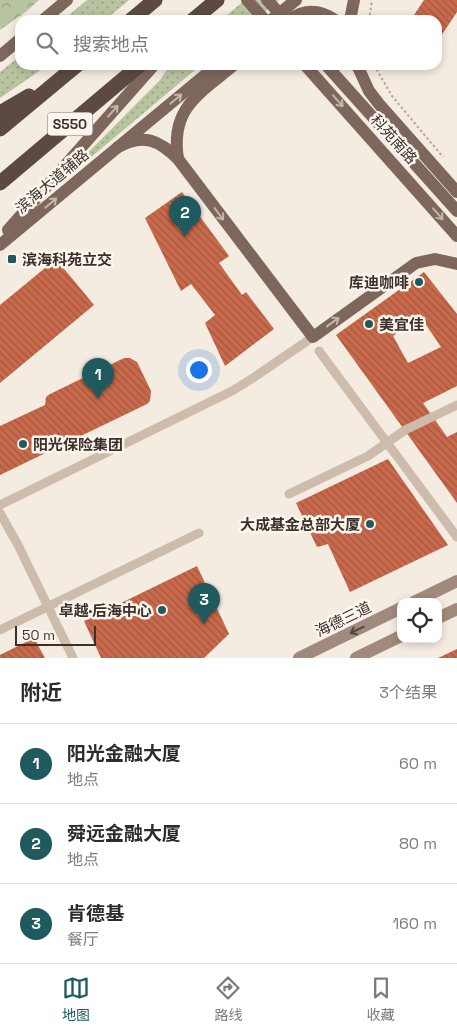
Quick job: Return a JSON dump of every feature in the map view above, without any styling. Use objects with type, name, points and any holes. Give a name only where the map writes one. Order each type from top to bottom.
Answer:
[{"type":"highway","points":[[137,15],[155,0]]},
{"type":"highway","points":[[199,15],[217,0]]},
{"type":"highway","points":[[0,113],[70,70]]},
{"type":"highway","name":"S550","points":[[0,129],[71,70]]},
{"type":"highway","name":"S550","points":[[0,183],[134,70]]},
{"type":"main road","points":[[49,15],[67,0]]},
{"type":"main road","points":[[247,0],[260,15]]},
{"type":"main road","points":[[267,0],[282,15]]},
{"type":"main road","points":[[277,15],[296,0]]},
{"type":"main road","points":[[351,15],[354,0]]},
{"type":"main road","points":[[298,15],[314,11],[326,15]]},
{"type":"main road","points":[[0,56],[15,44]]},
{"type":"main road","points":[[0,239],[150,70]]},
{"type":"main road","name":"滨海大道辅路","points":[[0,245],[211,70]]},
{"type":"main road","points":[[178,159],[176,133],[180,119],[196,97],[228,70]]},
{"type":"main road","name":"科苑南路","points":[[309,70],[457,236]]},
{"type":"main road","name":"科苑南路","points":[[330,70],[457,211]]},
{"type":"main road","points":[[359,70],[369,91],[379,104],[457,192]]},
{"type":"main road","points":[[118,147],[134,140],[152,141],[161,144],[178,159],[313,337],[416,263],[435,259],[457,264]]},
{"type":"main road","points":[[422,598],[457,581]]},
{"type":"main road","points":[[442,616],[457,609]]},
{"type":"main road","name":"海德三道","points":[[299,658],[397,610]]},
{"type":"main road","points":[[356,658],[397,638]]},
{"type":"street","points":[[0,505],[224,395],[253,378],[313,337]]},
{"type":"street","points":[[319,351],[457,538]]},
{"type":"street","points":[[289,494],[368,456],[405,430],[457,405]]},
{"type":"street","points":[[0,513],[15,539],[73,658]]},
{"type":"street","points":[[0,630],[199,533]]},
{"type":"path","points":[[370,15],[372,0]]},
{"type":"path","points":[[377,70],[392,96],[445,160]]},
{"type":"green space","points":[[0,0],[39,0],[21,15],[15,15],[15,19],[0,30]]},
{"type":"green space","points":[[87,0],[129,0],[111,15],[69,15]]},
{"type":"green space","points":[[245,0],[279,0],[261,15],[227,15]]},
{"type":"green space","points":[[15,60],[15,70],[41,70],[0,98],[0,72]]},
{"type":"green space","points":[[167,70],[195,70],[46,195],[160,80]]},
{"type":"building","points":[[424,0],[457,0],[457,12],[442,34],[442,15],[414,15]]},
{"type":"building","points":[[182,192],[229,256],[219,263],[242,295],[246,292],[274,329],[225,366],[205,323],[215,315],[191,284],[181,291],[145,218]]},
{"type":"building","points":[[56,259],[94,305],[0,383],[0,305]]},
{"type":"building","points":[[424,272],[457,314],[457,386],[423,403],[447,437],[457,432],[457,503],[336,335]],"holes":[[[420,316],[441,347],[408,363],[393,336]]]},
{"type":"building","points":[[124,358],[130,358],[137,362],[151,391],[150,401],[147,404],[0,475],[0,426],[45,405],[46,397],[50,394]]},
{"type":"building","name":"大成基金总部大厦","points":[[388,459],[448,545],[350,592],[328,544],[317,547],[296,503]]},
{"type":"building","name":"卓越·后海中心","points":[[197,566],[229,634],[204,658],[101,658],[84,621]]},
{"type":"building","points":[[34,638],[45,658],[0,658],[0,655]]},
{"type":"building","points":[[457,649],[457,658],[438,658]]},
{"type":"place","name":"舜远金融大厦","points":[[185,237]]},
{"type":"place","name":"滨海科苑立交","points":[[12,259]]},
{"type":"place","name":"库迪咖啡","points":[[419,282]]},
{"type":"place","name":"美宜佳","points":[[369,324]]},
{"type":"place","name":"阳光金融大厦","points":[[98,399]]},
{"type":"place","name":"阳光保险集团","points":[[23,444]]},
{"type":"place","name":"大成基金总部大厦","points":[[370,524]]},
{"type":"place","name":"卓越·后海中心","points":[[162,610]]},
{"type":"place","name":"肯德基","points":[[204,624]]}]
